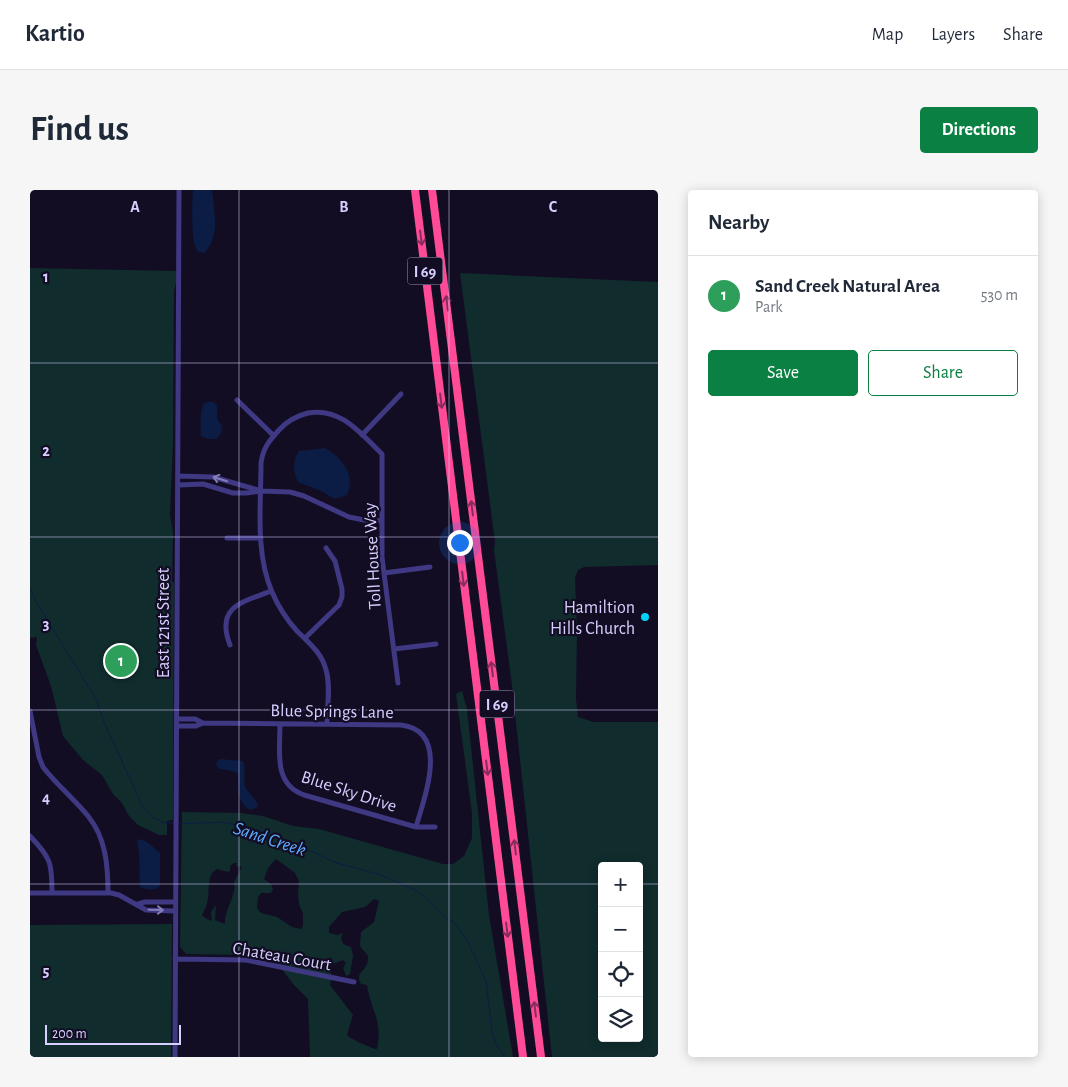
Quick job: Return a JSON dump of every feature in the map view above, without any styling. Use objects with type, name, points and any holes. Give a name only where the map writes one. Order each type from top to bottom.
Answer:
[{"type":"highway","name":"I 69","points":[[414,190],[523,1057]]},
{"type":"highway","name":"I 69","points":[[432,190],[541,1057]]},
{"type":"street","name":"East 121st Street","points":[[175,1057],[179,190]]},
{"type":"street","points":[[362,435],[401,394]]},
{"type":"street","points":[[237,400],[274,436]]},
{"type":"street","name":"Toll House Way","points":[[327,724],[328,684],[326,669],[320,655],[286,616],[272,591],[262,560],[261,463],[263,451],[274,436],[293,418],[302,414],[318,412],[340,417],[382,454],[384,573],[398,683]]},
{"type":"street","points":[[178,476],[213,477],[261,491]]},
{"type":"street","points":[[178,485],[202,484],[233,493],[280,491],[297,494],[349,517],[382,521]]},
{"type":"street","points":[[227,538],[261,538]]},
{"type":"street","points":[[305,638],[339,605],[342,598],[342,588],[335,561],[326,548]]},
{"type":"street","points":[[384,573],[430,567]]},
{"type":"street","points":[[230,644],[226,623],[231,610],[238,604],[272,591]]},
{"type":"street","points":[[394,649],[436,644]]},
{"type":"street","points":[[30,712],[38,756],[43,767],[89,817],[99,834],[107,859],[108,893]]},
{"type":"street","name":"Blue Springs Lane","points":[[177,719],[195,720],[203,723],[401,725],[410,727],[420,734],[429,748],[431,768],[416,827]]},
{"type":"street","name":"Blue Springs Lane","points":[[176,726],[196,726],[203,723]]},
{"type":"street","name":"Blue Sky Drive","points":[[280,724],[280,768],[284,778],[294,790],[304,795],[416,827],[435,827]]},
{"type":"street","points":[[30,836],[48,856],[51,865],[52,893]]},
{"type":"street","points":[[30,893],[108,893],[119,895],[146,910],[175,911]]},
{"type":"street","points":[[138,904],[145,902],[175,902]]},
{"type":"street","name":"Chateau Court","points":[[175,959],[246,960],[354,982]]},
{"type":"green space","points":[[30,268],[176,271],[170,515],[173,532],[172,582],[174,582],[173,820],[167,821],[167,835],[159,835],[138,825],[113,794],[102,775],[83,760],[63,736],[51,686],[36,645],[37,637],[30,638]]},
{"type":"green space","points":[[460,273],[658,282],[658,565],[584,567],[578,570],[575,578],[577,631],[576,699],[578,717],[593,722],[658,722],[658,1057],[552,1057],[512,685],[494,550],[495,542]]},
{"type":"green space","points":[[462,691],[467,709],[489,915],[513,1057],[310,1057],[308,999],[277,963],[245,955],[186,954],[180,947],[182,812],[241,813],[263,816],[293,826],[319,829],[443,864],[453,864],[464,856],[472,838],[472,813],[456,694]],"holes":[[[276,859],[295,873],[299,881],[299,904],[303,914],[303,926],[301,929],[292,927],[277,917],[261,913],[257,908],[258,897],[261,893],[271,893],[273,889],[271,884],[264,879],[268,868]],[[237,863],[236,866],[242,867],[234,882],[234,892],[226,913],[225,924],[215,920],[216,905],[211,912],[212,921],[205,918],[202,915],[208,899],[209,884],[213,872],[217,869],[228,872],[230,871],[230,866]],[[374,899],[379,901],[374,922],[361,932],[360,946],[368,956],[368,959],[359,978],[361,984],[367,985],[378,1023],[377,1049],[347,1035],[353,1015],[330,985],[332,975],[325,961],[328,958],[332,958],[333,964],[343,960],[346,963],[343,968],[346,976],[350,974],[353,956],[351,947],[343,944],[341,938],[343,933],[337,935],[329,933],[329,927],[342,912],[365,907]]]},
{"type":"green space","points":[[172,924],[171,1057],[30,1057],[30,925]]},
{"type":"water","points":[[193,190],[212,190],[215,231],[213,239],[204,253],[199,252],[195,246],[192,222]]},
{"type":"water","points":[[214,402],[217,406],[217,419],[222,426],[222,431],[218,437],[212,439],[201,436],[202,410],[204,403]]},
{"type":"water","points":[[325,448],[346,467],[350,480],[347,495],[339,498],[333,498],[298,482],[295,474],[294,462],[299,451]]},
{"type":"water","points":[[220,759],[243,761],[245,786],[258,807],[250,810],[245,806],[240,797],[237,772],[217,767],[216,763]]},
{"type":"water","points":[[139,839],[147,842],[160,853],[160,886],[155,889],[140,887],[137,841]]},
{"type":"waterway","name":"Sand Creek","points":[[30,589],[96,699],[104,722],[142,805],[153,818],[165,823],[175,823]]},
{"type":"waterway","name":"Sand Creek","points":[[179,824],[221,822],[251,828],[294,843],[337,863],[381,875],[417,891],[453,922],[467,940],[486,981],[492,1031],[496,1044],[505,1057]]},
{"type":"place","name":"Hamiltion Hills Church","points":[[645,617]]},
{"type":"place","name":"Sand Creek Natural Area","points":[[121,661]]}]
